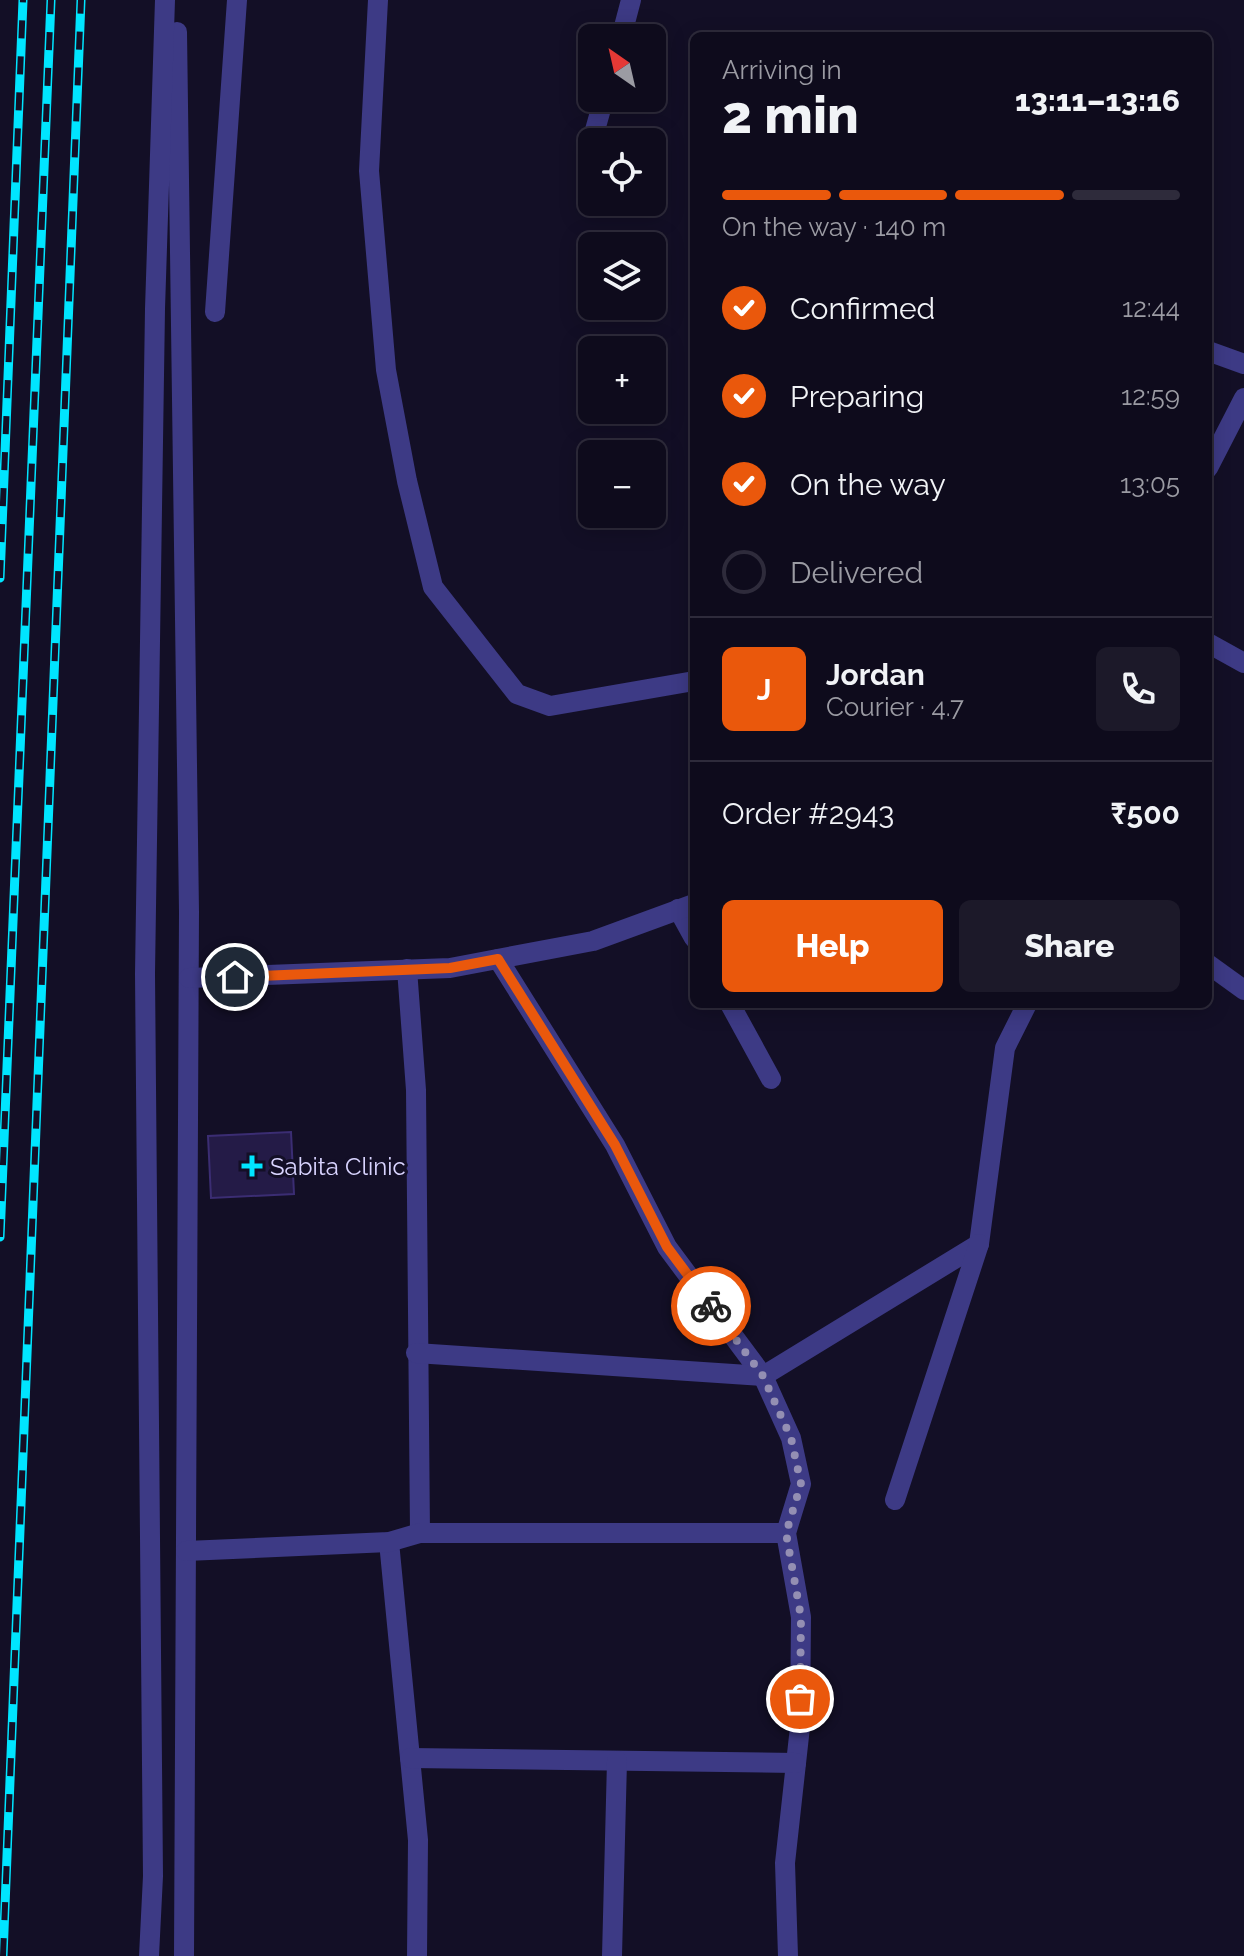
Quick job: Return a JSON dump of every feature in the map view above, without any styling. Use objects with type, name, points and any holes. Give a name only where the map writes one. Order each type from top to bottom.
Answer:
[{"type":"street","points":[[149,1956],[153,1876],[145,974],[155,309],[165,0]]},
{"type":"street","points":[[177,0],[189,978],[184,1956]]},
{"type":"street","points":[[215,312],[237,0]]},
{"type":"street","points":[[378,0],[369,171],[386,370],[407,481],[433,587],[517,694],[550,706],[690,682]]},
{"type":"street","points":[[625,24],[631,0]]},
{"type":"street","points":[[1212,352],[1244,364]]},
{"type":"street","points":[[1212,460],[1244,398]]},
{"type":"street","points":[[1212,645],[1244,663]]},
{"type":"street","points":[[189,978],[450,968],[593,941],[686,906]]},
{"type":"street","points":[[498,959],[615,1145],[667,1247],[763,1376],[791,1438],[801,1484],[786,1533],[801,1617],[796,1763],[785,1863],[788,1956]]},
{"type":"street","points":[[1212,967],[1244,990]]},
{"type":"street","points":[[407,969],[416,1090],[420,1533]]},
{"type":"street","points":[[732,1008],[771,1079]]},
{"type":"street","points":[[895,1500],[979,1244],[1005,1048],[1025,1008]]},
{"type":"street","points":[[416,1353],[763,1376],[979,1244]]},
{"type":"street","points":[[186,1551],[389,1542],[420,1533],[786,1533]]},
{"type":"street","points":[[389,1542],[418,1840],[417,1956]]},
{"type":"street","points":[[410,1758],[796,1763]]},
{"type":"street","points":[[612,1956],[617,1761]]},
{"type":"building","points":[[291,1132],[294,1194],[211,1198],[208,1136]]},
{"type":"railway","points":[[0,578],[23,0]]},
{"type":"railway","points":[[0,1237],[51,0]]},
{"type":"railway","points":[[3,1956],[81,0]]},
{"type":"way so far","points":[[711,1306],[763,1376],[791,1438],[801,1484],[786,1533],[801,1617],[800,1699]]},
{"type":"place","name":"Sabita Clinic","points":[[252,1166]]},
{"type":"route","points":[[235,977],[450,968],[498,959],[615,1145],[667,1247],[711,1306]]}]
